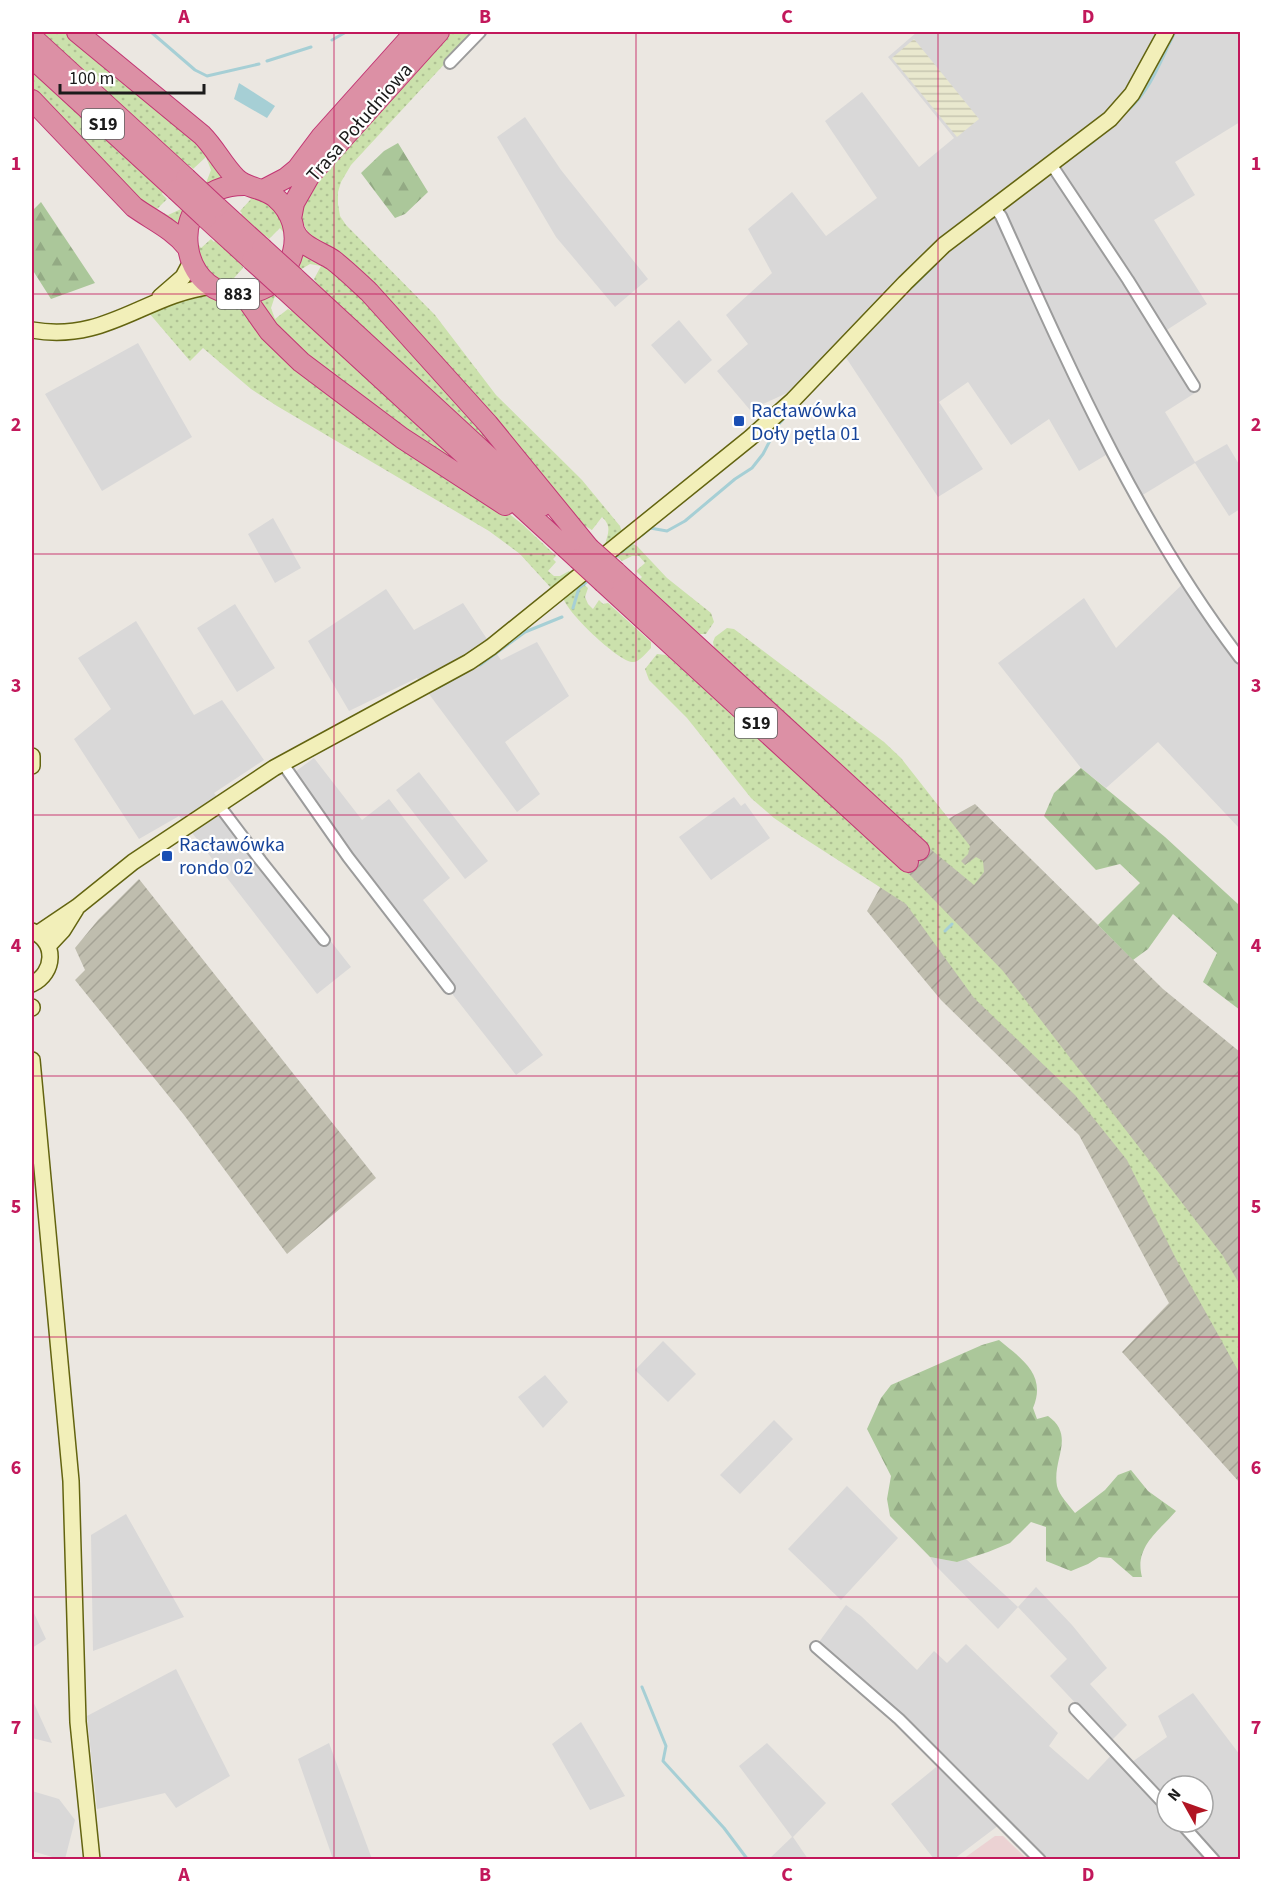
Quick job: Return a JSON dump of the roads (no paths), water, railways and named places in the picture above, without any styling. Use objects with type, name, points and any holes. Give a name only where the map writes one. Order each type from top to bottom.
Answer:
[{"type":"highway","points":[[77,32],[202,135],[244,185]]},
{"type":"highway","name":"Trasa Południowa","points":[[263,189],[277,184],[297,169],[321,137],[415,32]]},
{"type":"highway","name":"Trasa Południowa","points":[[293,226],[294,203],[310,175],[439,32]]},
{"type":"highway","name":"S19","points":[[32,37],[181,184]]},
{"type":"highway","name":"S19","points":[[32,58],[212,212],[913,856]]},
{"type":"highway","points":[[32,100],[128,201],[151,220],[172,232],[189,255]]},
{"type":"highway","points":[[189,255],[189,222],[198,205],[219,189],[244,185],[263,189],[280,201],[302,243],[331,259],[369,292],[488,424],[583,554]]},
{"type":"highway","name":"883","points":[[189,255],[198,274],[212,286],[229,293],[243,294],[263,289],[280,277],[291,260],[295,246],[293,226]]},
{"type":"highway","name":"S19","points":[[289,283],[549,533],[583,554]]},
{"type":"highway","points":[[243,294],[284,347],[308,368],[402,438],[549,533]]},
{"type":"street","points":[[450,63],[480,32]]},
{"type":"street","points":[[32,986],[47,972],[50,954],[48,945],[34,932],[77,907],[133,862],[218,804],[283,764],[469,662],[524,621],[750,438],[793,400],[927,261],[965,228],[1117,111],[1140,81],[1166,32]]},
{"type":"street","points":[[1051,164],[1083,210],[1194,386]]},
{"type":"street","points":[[994,207],[1001,216],[1114,456],[1152,525],[1189,585],[1240,658]]},
{"type":"street","points":[[156,301],[183,277],[189,255]]},
{"type":"street","points":[[32,330],[66,333],[84,331],[112,323],[156,301],[212,286]]},
{"type":"street","points":[[32,756],[32,766]]},
{"type":"street","points":[[283,764],[348,857],[449,988]]},
{"type":"street","points":[[218,804],[324,940]]},
{"type":"street","points":[[48,945],[63,930],[77,907]]},
{"type":"street","points":[[32,1060],[70,1482],[78,1722],[92,1860]]},
{"type":"street","points":[[816,1647],[908,1727],[1040,1860]]},
{"type":"street","points":[[1076,1709],[1155,1794]]},
{"type":"street","points":[[1191,1834],[1214,1860]]},
{"type":"water","points":[[239,83],[275,106],[267,118],[234,99]]},
{"type":"waterway","points":[[151,32],[195,70],[207,76],[259,64]]},
{"type":"waterway","points":[[332,40],[346,32]]},
{"type":"waterway","points":[[1128,110],[1149,84],[1175,32]]},
{"type":"waterway","points":[[267,61],[311,47]]},
{"type":"waterway","points":[[1080,151],[1094,141]]},
{"type":"waterway","points":[[913,286],[938,262]]},
{"type":"waterway","points":[[642,535],[650,528],[667,531],[685,521],[735,479],[752,468],[763,454],[778,425],[788,414]]},
{"type":"waterway","points":[[612,560],[631,544]]},
{"type":"waterway","points":[[573,608],[579,588],[589,580]]},
{"type":"waterway","points":[[480,665],[525,632],[562,617]]},
{"type":"waterway","points":[[439,687],[466,672]]},
{"type":"waterway","points":[[945,931],[952,924]]},
{"type":"waterway","points":[[642,1687],[666,1746],[663,1761],[724,1828],[748,1860]]},
{"type":"place","name":"Racławówka Doły pętla 01","points":[[739,421]]},
{"type":"place","name":"Racławówka rondo 02","points":[[167,856]]}]
